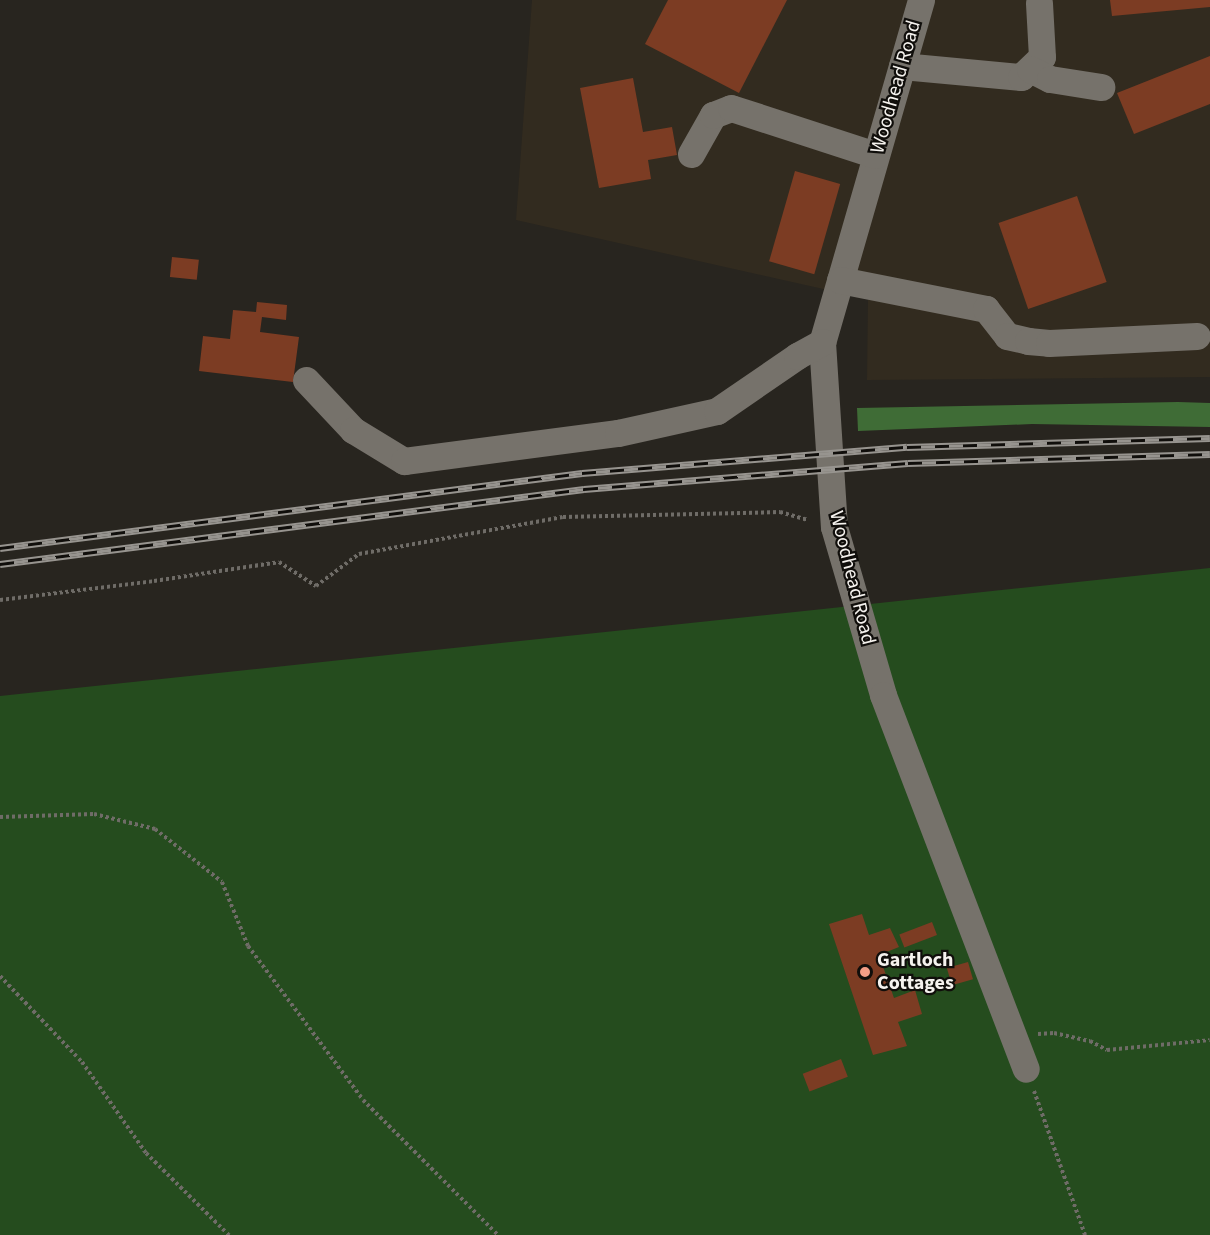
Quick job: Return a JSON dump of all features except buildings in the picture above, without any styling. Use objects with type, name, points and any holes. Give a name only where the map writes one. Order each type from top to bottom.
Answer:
[{"type":"street","name":"Woodhead Road","points":[[921,0],[822,342],[834,527],[883,695],[1026,1069]]},
{"type":"street","points":[[902,66],[1021,77],[1042,57],[1039,3]]},
{"type":"street","points":[[1030,69],[1050,79],[1101,87]]},
{"type":"street","points":[[691,154],[713,115],[731,108],[876,155]]},
{"type":"street","points":[[840,280],[979,307],[993,315],[1007,336],[1028,341],[1049,343],[1197,336]]},
{"type":"street","points":[[306,380],[352,430],[404,461],[618,433],[717,411],[796,356],[822,342]]},
{"type":"path","points":[[0,600],[279,562],[316,586],[359,554],[563,517],[780,512],[834,527]]},
{"type":"path","points":[[0,817],[94,814],[154,829],[222,882],[248,946],[363,1100],[498,1235]]},
{"type":"path","points":[[0,976],[82,1062],[146,1153],[229,1235]]},
{"type":"path","points":[[1013,1035],[1054,1033],[1090,1041],[1107,1050],[1210,1040]]},
{"type":"path","points":[[1026,1069],[1085,1235]]},
{"type":"shaded area","points":[[532,0],[1210,0],[1210,377],[867,380],[868,299],[516,220]]},
{"type":"green space","points":[[1210,403],[1210,427],[1032,424],[858,431],[857,408]]},
{"type":"green space","points":[[1210,568],[1210,1235],[0,1235],[0,696]]},
{"type":"railway","points":[[0,548],[582,473],[907,447],[1210,438]]},
{"type":"railway","points":[[0,564],[584,489],[908,463],[1210,454]]},
{"type":"place","name":"Gartloch Cottages","points":[[865,972]]}]
